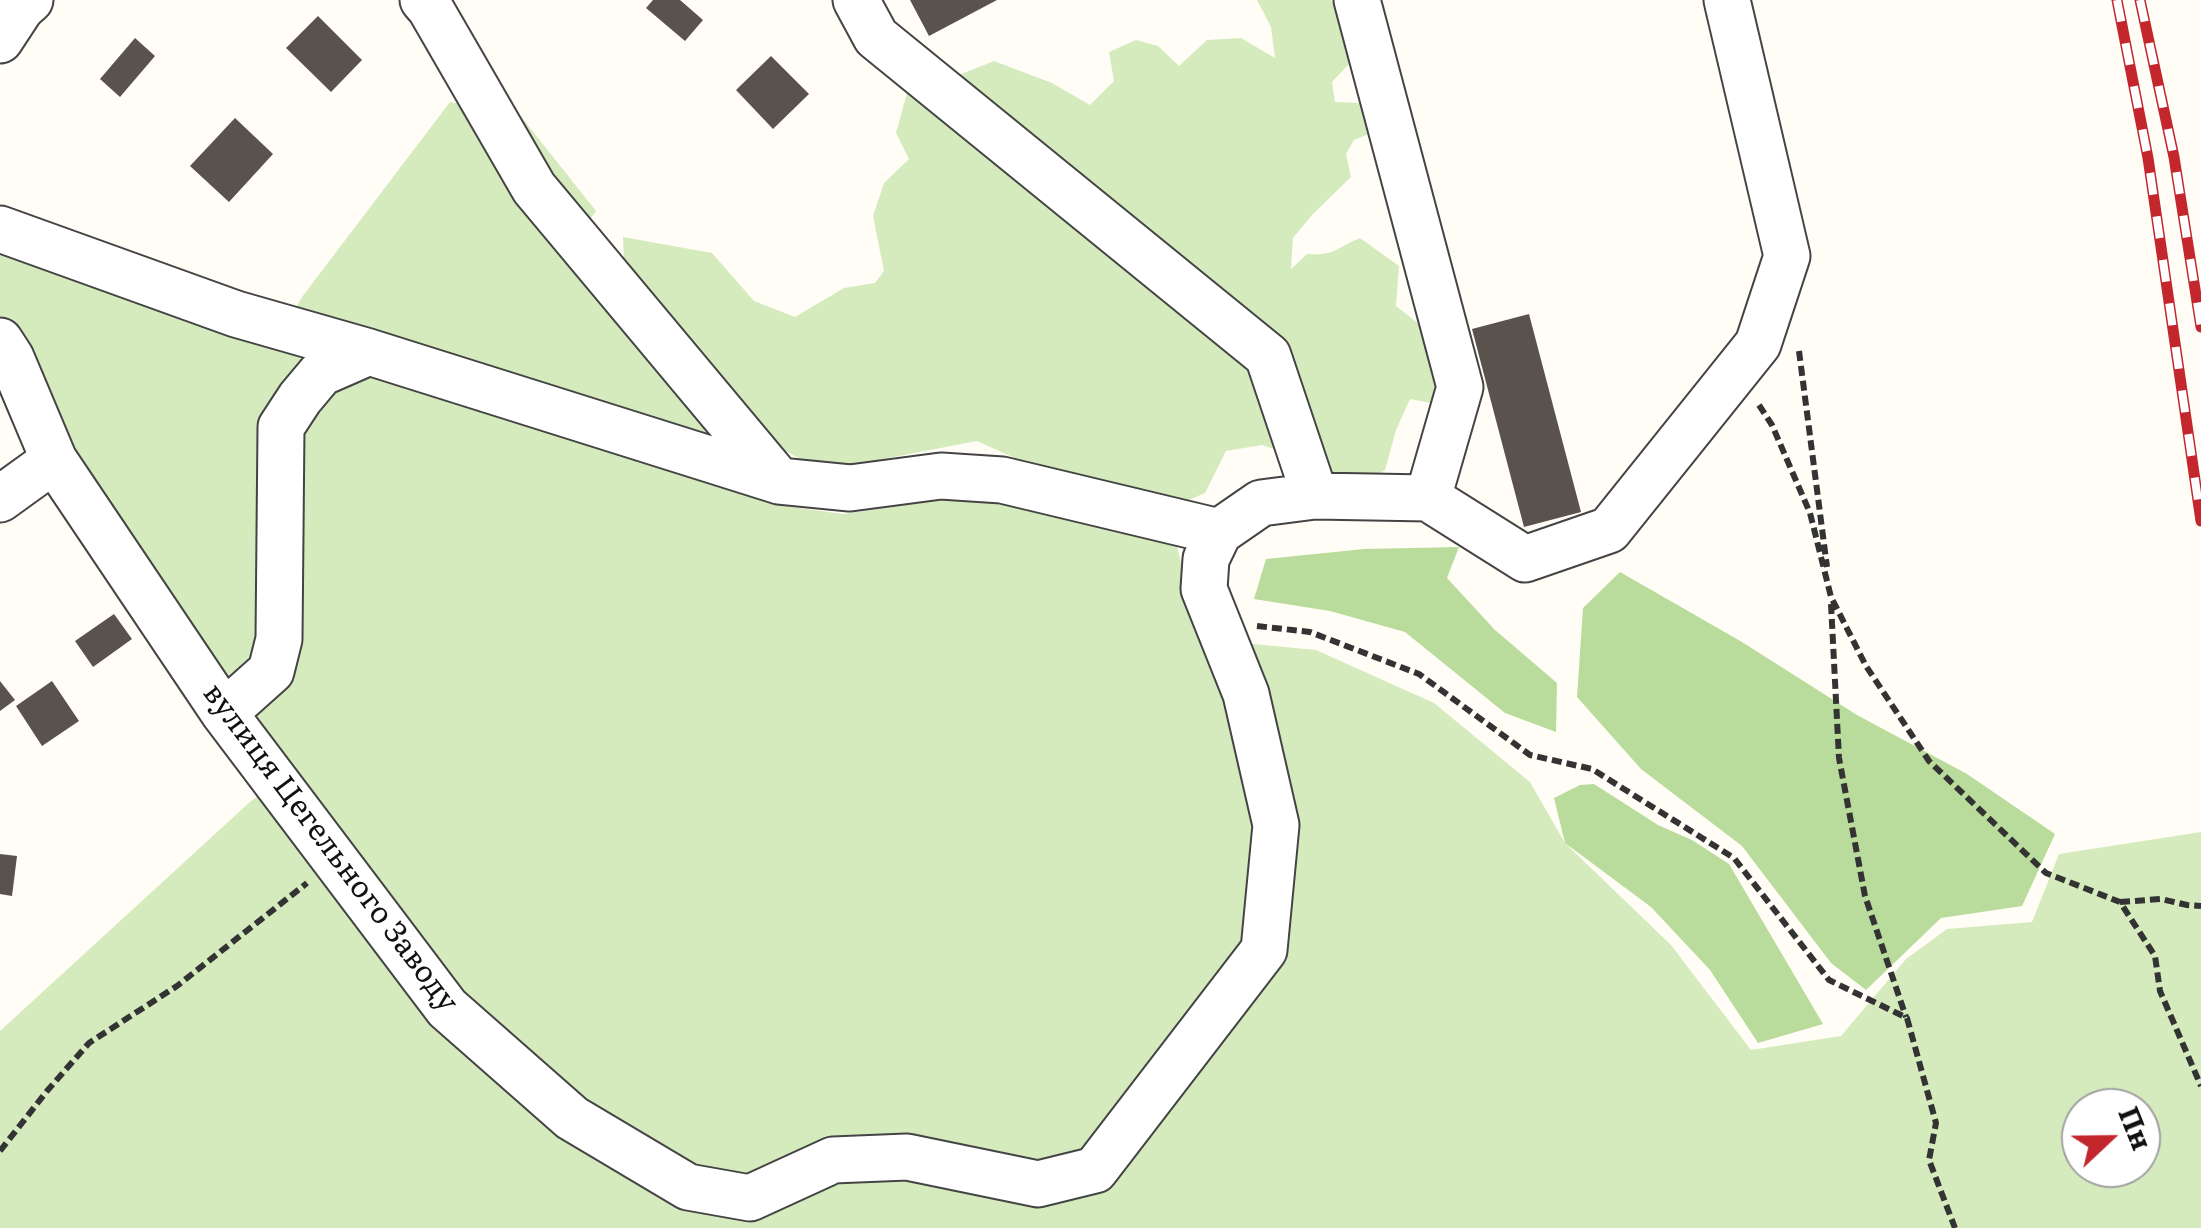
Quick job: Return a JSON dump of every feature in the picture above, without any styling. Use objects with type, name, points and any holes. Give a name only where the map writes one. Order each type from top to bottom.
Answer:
[{"type":"street","points":[[0,40],[30,0]]},
{"type":"street","points":[[423,0],[534,188],[779,481]]},
{"type":"street","points":[[856,0],[876,37],[1268,356],[1315,496]]},
{"type":"street","points":[[1357,0],[1460,387],[1428,498]]},
{"type":"street","points":[[0,228],[236,314],[779,481],[850,488],[941,476],[1002,480],[1219,532],[1261,503],[1315,496],[1428,498],[1524,559],[1609,530],[1758,344],[1787,256],[1728,0]]},
{"type":"street","name":"вулиця Цегельного Заводу","points":[[0,341],[54,460],[224,713],[447,1008],[572,1118],[688,1187],[750,1198],[833,1160],[907,1157],[1038,1184],[1095,1170],[1264,950],[1276,825],[1246,694],[1204,589],[1206,559],[1219,532]]},
{"type":"street","points":[[224,713],[271,671],[279,639],[281,427],[321,373],[369,352]]},
{"type":"street","points":[[0,499],[54,460]]},
{"type":"path","points":[[1799,351],[1831,597],[1839,758],[1865,896],[1907,1018],[1936,1123],[1929,1160],[1954,1228]]},
{"type":"path","points":[[1736,371],[1772,425],[1810,513],[1831,597],[1866,666],[1929,761],[2046,874],[2120,902],[2161,899],[2201,906]]},
{"type":"path","points":[[1216,622],[1310,632],[1419,674],[1530,755],[1592,769],[1734,858],[1829,980],[1907,1018]]},
{"type":"path","points":[[0,1151],[89,1043],[177,986],[335,860]]},
{"type":"path","points":[[2120,902],[2155,956],[2160,991],[2201,1086]]},
{"type":"green space","points":[[1257,0],[1331,0],[1352,32],[1352,61],[1332,82],[1335,102],[1361,103],[1371,133],[1354,140],[1346,154],[1351,177],[1293,238],[1291,269],[1307,254],[1330,252],[1360,238],[1399,266],[1396,306],[1434,336],[1441,405],[1410,399],[1385,470],[1359,486],[1326,481],[1306,460],[1262,445],[1226,451],[1205,493],[1161,512],[1137,488],[1039,469],[977,441],[821,471],[761,437],[624,261],[623,237],[712,253],[754,301],[795,317],[844,288],[875,283],[884,271],[873,216],[884,183],[909,159],[896,133],[914,67],[949,79],[994,61],[1052,83],[1090,105],[1114,81],[1109,52],[1136,40],[1158,46],[1179,66],[1207,40],[1241,38],[1275,58],[1271,27]]},
{"type":"green space","points":[[450,102],[519,114],[596,211],[567,252],[784,506],[843,514],[994,492],[1173,531],[1188,590],[1212,640],[1316,650],[1434,703],[1530,782],[1565,843],[1671,945],[1751,1050],[1841,1036],[1906,959],[1947,929],[2032,922],[2059,854],[2201,832],[2201,1228],[0,1228],[0,1031],[251,801],[297,770],[210,663],[83,474],[21,348],[0,316],[0,243],[278,339],[302,297]]},
{"type":"green space","points":[[1459,547],[1447,578],[1495,630],[1557,683],[1556,732],[1505,713],[1405,632],[1330,611],[1254,599],[1266,559],[1364,549]]},
{"type":"green space","points":[[1620,572],[1742,642],[1857,715],[1967,774],[2055,834],[2022,906],[1941,918],[1866,990],[1831,963],[1742,846],[1641,769],[1577,697],[1583,608]]},
{"type":"green space","points":[[1594,784],[1729,864],[1823,1024],[1758,1043],[1710,970],[1651,907],[1565,843],[1554,798],[1580,785]]},
{"type":"building","points":[[653,0],[680,0],[703,20],[685,41],[646,8]]},
{"type":"building","points":[[910,0],[997,0],[929,36]]},
{"type":"building","points":[[318,16],[362,60],[331,92],[286,48]]},
{"type":"building","points":[[135,38],[155,56],[120,97],[100,79]]},
{"type":"building","points":[[771,56],[809,94],[773,129],[736,90]]},
{"type":"building","points":[[235,118],[273,154],[229,202],[190,166]]},
{"type":"building","points":[[1529,314],[1581,512],[1524,527],[1472,329]]},
{"type":"building","points":[[114,614],[132,639],[93,667],[75,641]]},
{"type":"building","points":[[0,681],[15,700],[0,711]]},
{"type":"building","points":[[52,681],[79,721],[42,746],[16,706]]},
{"type":"building","points":[[0,854],[17,856],[12,896],[0,894]]},
{"type":"railway","points":[[2117,0],[2148,158],[2201,521]]},
{"type":"railway","points":[[2140,0],[2174,157],[2201,327]]}]
